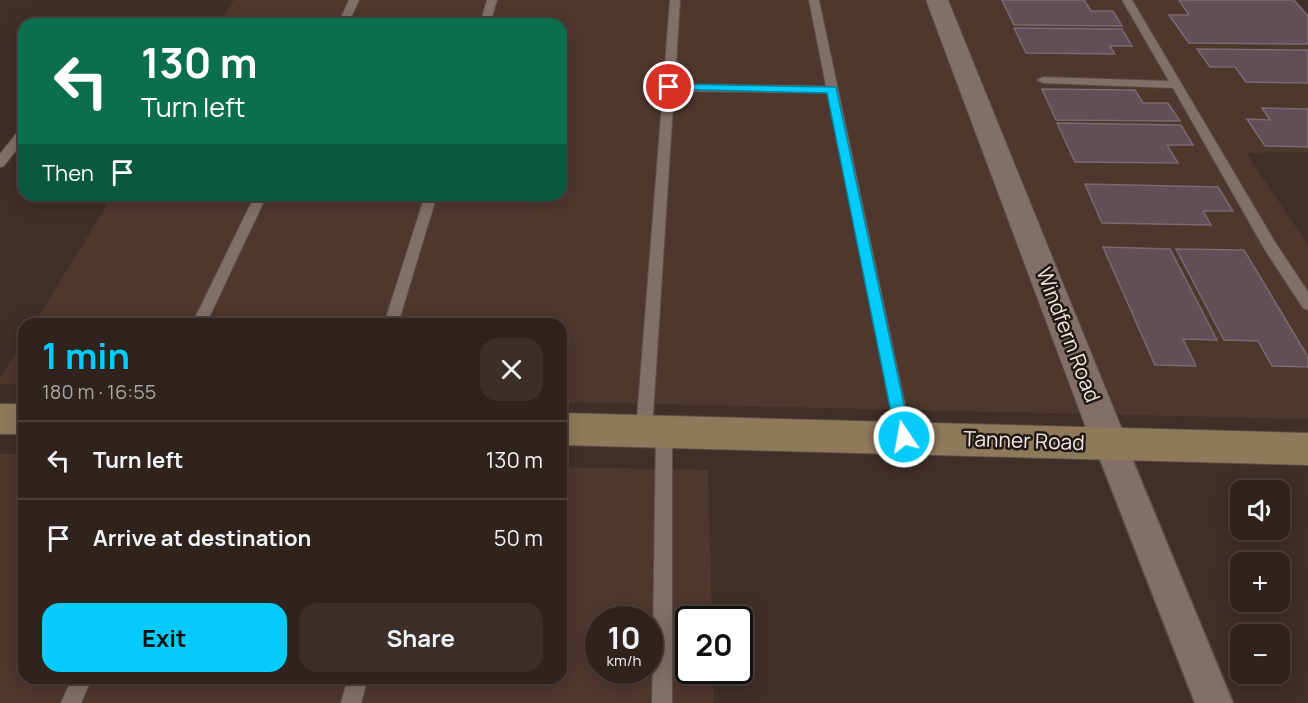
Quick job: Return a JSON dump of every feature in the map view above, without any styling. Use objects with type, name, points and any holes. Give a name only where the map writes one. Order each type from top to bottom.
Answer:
[{"type":"main road","points":[[0,419],[18,419]]},
{"type":"main road","name":"Tanner Road","points":[[567,429],[1308,449]]},
{"type":"street","name":"Windfern Road","points":[[937,0],[1110,444],[1214,703]]},
{"type":"lane","points":[[346,18],[354,0]]},
{"type":"lane","points":[[487,18],[492,0]]},
{"type":"lane","points":[[662,703],[654,432],[675,0]]},
{"type":"lane","points":[[814,0],[904,437]]},
{"type":"lane","points":[[1127,0],[1270,246],[1308,304]]},
{"type":"lane","points":[[1043,80],[1177,85]]},
{"type":"lane","points":[[669,87],[832,90]]},
{"type":"lane","points":[[0,163],[18,140]]},
{"type":"lane","points":[[202,318],[258,201]]},
{"type":"lane","points":[[393,318],[429,201]]},
{"type":"lane","points":[[71,703],[79,684]]},
{"type":"lane","points":[[351,703],[356,684]]},
{"type":"shaded area","points":[[234,0],[1291,0],[1308,19],[1308,152],[1246,153],[1308,245],[1308,419],[567,402],[567,318],[38,318],[109,201],[567,201],[567,18],[223,18]]},
{"type":"shaded area","points":[[18,349],[18,384],[0,384],[0,378]]},
{"type":"shaded area","points":[[0,454],[18,454],[18,684],[567,684],[567,467],[708,470],[712,606],[675,606],[675,684],[713,684],[714,703],[0,703]]},
{"type":"building","points":[[1002,0],[1084,0],[1091,11],[1113,11],[1122,26],[1014,25]]},
{"type":"building","points":[[1179,0],[1294,0],[1308,16],[1308,44],[1189,43],[1169,15],[1189,15]]},
{"type":"building","points":[[1014,28],[1122,29],[1132,46],[1110,46],[1115,54],[1026,53]]},
{"type":"building","points":[[1197,49],[1308,50],[1308,83],[1246,82],[1235,67],[1210,67]]},
{"type":"building","points":[[1042,89],[1135,90],[1143,103],[1168,103],[1180,121],[1056,120]]},
{"type":"building","points":[[1262,108],[1308,109],[1308,147],[1265,146],[1247,119],[1270,120]]},
{"type":"building","points":[[1057,123],[1181,125],[1193,145],[1167,145],[1178,163],[1075,162]]},
{"type":"building","points":[[1085,184],[1218,187],[1233,211],[1203,211],[1211,225],[1102,223]]},
{"type":"building","points":[[1103,247],[1170,249],[1217,340],[1183,339],[1196,366],[1155,365]]},
{"type":"building","points":[[1176,249],[1244,250],[1308,357],[1308,367],[1272,366],[1258,341],[1224,340]]},
{"type":"route","points":[[669,87],[832,90],[904,437]]}]
